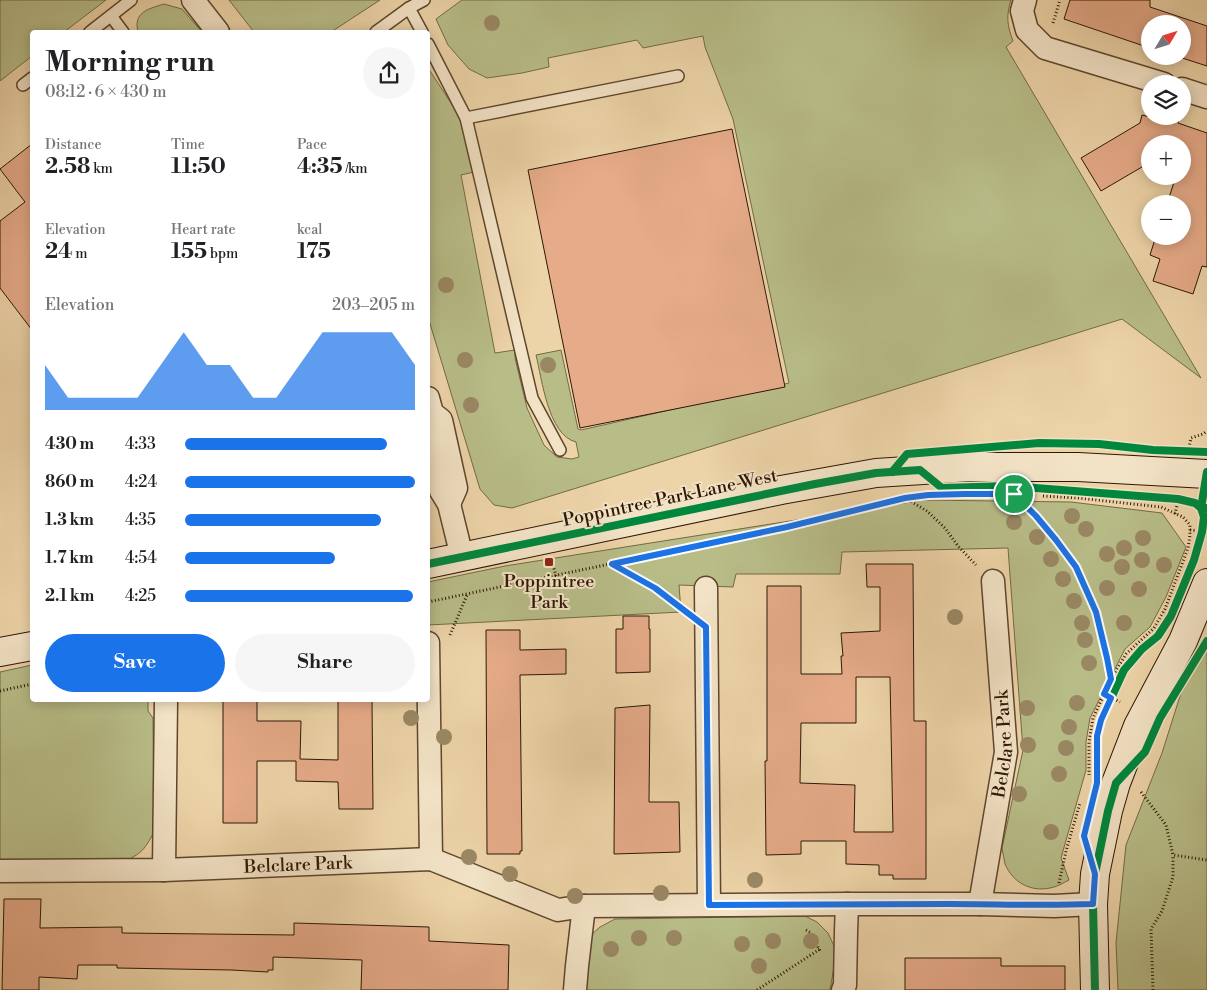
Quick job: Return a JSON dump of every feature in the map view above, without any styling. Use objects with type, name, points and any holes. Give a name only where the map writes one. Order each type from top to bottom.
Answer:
[{"type":"street","points":[[193,0],[216,30]]},
{"type":"street","points":[[1026,0],[1022,11],[1026,30],[1045,48],[1141,77]]},
{"type":"street","points":[[1191,93],[1207,97]]},
{"type":"street","points":[[430,411],[441,420],[456,488],[449,504]]},
{"type":"street","points":[[430,444],[441,491],[449,504],[462,557]]},
{"type":"street","name":"Poppintree Park Lane West","points":[[430,564],[781,490],[876,474],[970,467],[1078,467],[1194,456]]},
{"type":"street","name":"Belclare Park","points":[[980,904],[1006,752],[993,581]]},
{"type":"street","points":[[1095,990],[1093,904],[1095,874],[1108,811],[1116,783],[1138,726],[1182,641],[1207,583]]},
{"type":"street","points":[[706,588],[709,905]]},
{"type":"street","points":[[0,652],[30,646]]},
{"type":"street","points":[[164,870],[166,702]]},
{"type":"street","points":[[429,702],[431,859]]},
{"type":"street","name":"Belclare Park","points":[[0,871],[164,870],[431,859],[558,910],[584,906],[980,904],[1054,906],[1093,904]]},
{"type":"street","points":[[844,990],[848,904]]},
{"type":"street","points":[[575,990],[584,906]]},
{"type":"lane","points":[[93,30],[131,0]]},
{"type":"lane","points":[[379,30],[409,8],[424,0]]},
{"type":"lane","points":[[409,8],[421,30]]},
{"type":"lane","points":[[111,16],[122,30]]},
{"type":"lane","points":[[430,48],[466,118],[532,398],[560,450]]},
{"type":"lane","points":[[466,118],[678,76]]},
{"type":"path","points":[[1194,456],[1191,438],[1207,431]]},
{"type":"path","points":[[1010,486],[1019,487]]},
{"type":"path","points":[[1037,488],[1123,495]]},
{"type":"path","points":[[1023,495],[1014,494],[1036,516],[1076,567],[1096,612],[1111,679]]},
{"type":"path","points":[[1041,496],[1161,507],[1183,517],[1190,525],[1188,548],[1165,609],[1154,628],[1126,654],[1111,679],[1097,736],[1097,776]]},
{"type":"path","points":[[430,602],[787,527],[912,497]]},
{"type":"path","points":[[905,498],[927,511],[939,522],[958,546],[993,581]]},
{"type":"path","points":[[1169,498],[1187,501]]},
{"type":"path","points":[[1175,514],[1177,505]]},
{"type":"path","points":[[1190,530],[1201,528],[1200,540]]},
{"type":"path","points":[[612,564],[655,588],[706,627]]},
{"type":"path","points":[[430,651],[447,642],[467,594]]},
{"type":"path","points":[[1136,656],[1158,636],[1169,619],[1177,600]]},
{"type":"path","points":[[1087,781],[1089,773],[1089,742],[1093,718],[1130,663]]},
{"type":"path","points":[[0,691],[30,684]]},
{"type":"path","points":[[1108,696],[1120,702]]},
{"type":"path","points":[[1140,791],[1166,825],[1173,855],[1173,877],[1162,911],[1151,929],[1154,990]]},
{"type":"path","points":[[1054,906],[1066,851],[1082,799]]},
{"type":"path","points":[[1173,855],[1207,860]]},
{"type":"path","points":[[800,926],[811,933],[822,955]]},
{"type":"path","points":[[757,990],[846,932]]},
{"type":"green space","points":[[0,0],[106,0],[67,30],[30,30],[30,58],[0,81]]},
{"type":"green space","points":[[229,0],[380,0],[334,30],[252,30]]},
{"type":"green space","points":[[462,0],[1011,0],[1008,20],[1013,41],[1006,47],[1201,378],[1122,319],[512,508],[494,505],[480,489],[430,324],[430,71],[461,118],[474,172],[461,175],[495,353],[515,350],[515,358],[527,408],[544,445],[557,457],[572,459],[579,457],[576,442],[566,437],[553,418],[544,391],[536,355],[561,350],[578,429],[581,430],[789,383],[733,119],[705,47],[703,36],[643,48],[637,40],[548,58],[549,67],[487,78],[469,69],[448,45],[436,19]]},
{"type":"green space","points":[[164,4],[182,9],[200,30],[138,30],[138,20],[143,12]]},
{"type":"green space","points":[[923,500],[1071,502],[1162,513],[1186,547],[1166,597],[1150,627],[1125,649],[1090,718],[1086,742],[1086,770],[1061,858],[1069,880],[1055,887],[1043,889],[1023,885],[1008,871],[1002,848],[1023,750],[1008,548],[842,552],[840,574],[736,574],[733,587],[679,585],[681,612],[430,625],[430,582],[505,566]]},
{"type":"green space","points":[[1207,648],[1207,990],[1118,990],[1116,943],[1126,845],[1162,753],[1181,693]]},
{"type":"green space","points":[[30,665],[30,702],[148,702],[148,711],[153,718],[154,832],[147,844],[132,858],[119,864],[0,860],[0,672]]},
{"type":"green space","points":[[805,916],[817,922],[828,933],[834,946],[835,961],[830,990],[581,990],[590,936],[600,927],[615,919]]},
{"type":"building","points":[[1070,0],[1150,0],[1150,7],[1174,15],[1141,15],[1141,45],[1064,19]]},
{"type":"building","points":[[1191,21],[1207,26],[1207,66],[1191,61]]},
{"type":"building","points":[[1141,119],[1141,125],[1184,125],[1207,133],[1207,267],[1202,266],[1193,294],[1153,281],[1160,259],[1150,255],[1153,245],[1191,245],[1191,195],[1170,195],[1173,185],[1191,185],[1191,135],[1141,135],[1141,168],[1101,191],[1081,158],[1140,123]]},
{"type":"building","points":[[732,129],[785,387],[580,428],[528,170]]},
{"type":"building","points":[[30,146],[30,327],[0,288],[0,221],[25,202],[0,169]]},
{"type":"building","points":[[866,564],[913,564],[914,721],[926,721],[926,879],[893,879],[893,875],[879,875],[879,865],[846,864],[846,841],[801,841],[801,854],[766,855],[767,586],[801,586],[801,674],[842,674],[841,633],[880,631],[880,587],[867,587]],"holes":[[[856,677],[890,677],[893,832],[854,832],[855,785],[800,783],[801,723],[856,723]]]},
{"type":"building","points":[[623,616],[649,616],[650,672],[616,673],[616,629],[623,629]]},
{"type":"building","points":[[486,630],[520,630],[520,650],[566,649],[566,674],[520,675],[522,851],[520,851],[520,854],[487,854]]},
{"type":"building","points":[[223,702],[257,702],[257,721],[301,721],[300,759],[338,760],[338,702],[372,702],[373,809],[339,809],[338,782],[296,781],[296,761],[257,761],[257,823],[223,823]]},
{"type":"building","points":[[650,705],[649,802],[679,802],[680,852],[614,854],[615,708]]},
{"type":"building","points":[[4,899],[41,899],[40,928],[122,927],[122,933],[294,935],[294,923],[429,927],[429,941],[509,945],[508,990],[361,990],[362,960],[273,957],[273,970],[268,970],[268,972],[117,968],[117,965],[78,965],[77,979],[39,977],[39,990],[2,990]]},
{"type":"building","points":[[905,958],[1001,958],[1001,966],[1065,966],[1065,990],[905,990]]},
{"type":"cycle path","points":[[892,472],[907,454],[1039,443],[1099,444],[1153,450],[1207,452]]},
{"type":"cycle path","points":[[430,564],[876,473],[920,470],[942,488],[1010,486],[1178,499],[1195,503],[1201,508],[1207,508]]},
{"type":"cycle path","points":[[1095,874],[1084,836],[1097,783],[1097,736],[1101,720],[1124,670],[1142,649],[1158,636],[1171,616],[1194,560],[1202,532],[1204,517],[1201,508],[1207,472]]},
{"type":"cycle path","points":[[1095,990],[1093,904],[1095,874],[1116,783],[1145,752],[1160,718],[1207,641]]},
{"type":"place","name":"Poppintree Park","points":[[549,562]]},
{"type":"route","points":[[1014,494],[1036,516],[1076,567],[1096,612],[1107,658],[1111,679],[1104,694],[1111,698],[1101,720],[1097,736],[1097,783],[1084,836],[1095,874],[1093,904],[1054,906],[980,904],[709,905],[706,627],[655,588],[612,564],[787,527],[905,498],[928,495],[1014,494]]}]
